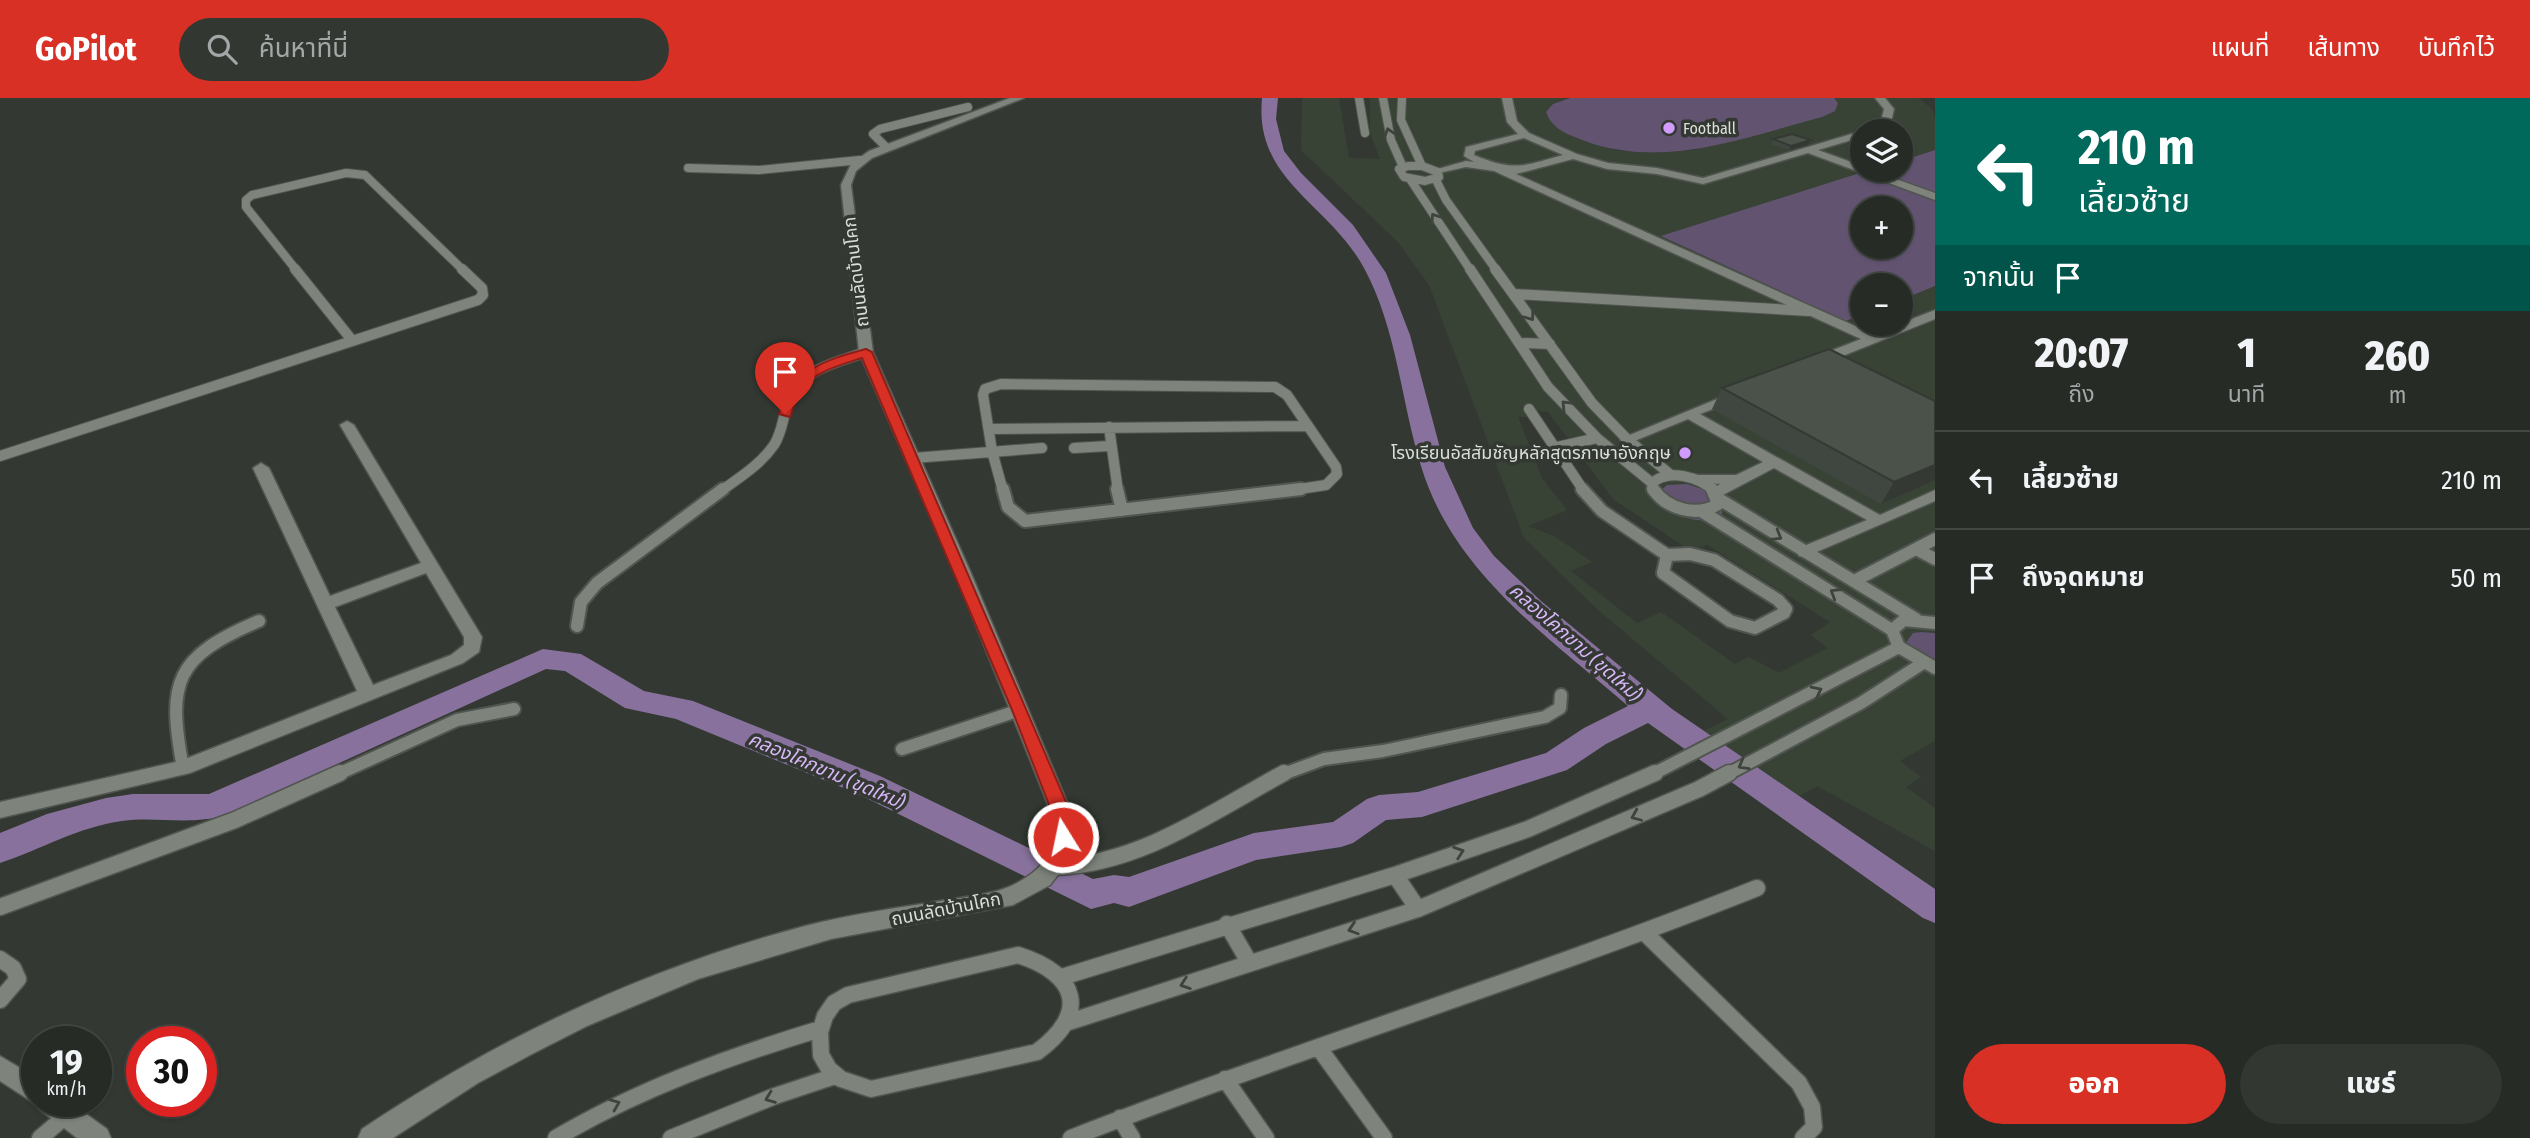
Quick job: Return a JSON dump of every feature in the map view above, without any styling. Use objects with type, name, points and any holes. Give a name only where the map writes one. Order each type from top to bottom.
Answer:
[{"type":"street","points":[[860,160],[886,147],[1019,98]]},
{"type":"street","points":[[1507,98],[1512,122],[1525,135],[1573,156],[1607,166],[1657,171],[1703,181],[1850,138]]},
{"type":"street","points":[[1880,98],[1889,109],[1887,119]]},
{"type":"street","points":[[1467,160],[1469,149],[1525,135]]},
{"type":"street","points":[[1808,150],[1935,197]]},
{"type":"street","points":[[1431,171],[1453,168],[1467,160],[1514,171],[1573,156]]},
{"type":"street","name":"ถนนลัดบ้านโคก","points":[[371,1138],[479,1069],[569,1025],[702,967],[807,936],[1013,896],[1036,884],[1056,867],[1063,837],[1057,802],[866,352],[846,185],[847,176],[860,160]]},
{"type":"street","points":[[1488,165],[1872,339]]},
{"type":"street","points":[[1799,369],[1935,314]]},
{"type":"street","points":[[1627,439],[1750,389]]},
{"type":"street","points":[[1689,414],[1880,521]]},
{"type":"street","points":[[0,810],[183,768],[457,659],[473,648],[473,636],[347,425]]},
{"type":"street","points":[[1717,496],[1738,480],[1775,462]]},
{"type":"street","points":[[261,468],[368,694]]},
{"type":"street","points":[[1692,478],[1738,480]]},
{"type":"street","points":[[1805,552],[1935,495]]},
{"type":"street","points":[[326,604],[431,565]]},
{"type":"street","points":[[0,1067],[21,1082]]},
{"type":"street","points":[[69,1117],[98,1138]]},
{"type":"lane","points":[[1359,98],[1365,133]]},
{"type":"lane","points":[[1383,98],[1391,141],[1403,167]]},
{"type":"lane","points":[[1402,98],[1401,120],[1446,200],[1592,402],[1627,439],[1671,475]]},
{"type":"lane","points":[[886,147],[873,134],[880,129],[968,107]]},
{"type":"lane","points":[[1362,109],[1384,111]]},
{"type":"lane","points":[[688,168],[759,170],[860,160]]},
{"type":"lane","points":[[1403,167],[1431,171]]},
{"type":"lane","points":[[1403,167],[1400,175],[1410,179],[1548,387],[1597,438],[1652,483],[1653,491],[1660,498],[1672,505],[1701,511],[1892,629]]},
{"type":"lane","points":[[1410,179],[1431,171]]},
{"type":"lane","points":[[0,456],[351,339],[478,300],[483,295],[482,288],[365,175],[346,173],[252,195],[246,200],[246,207],[351,339]]},
{"type":"lane","points":[[1514,294],[1809,312]]},
{"type":"lane","points":[[1521,343],[1550,344]]},
{"type":"lane","points":[[577,626],[576,611],[580,600],[597,583],[760,463],[776,442],[792,393],[808,376],[828,365],[866,352]]},
{"type":"lane","points":[[1001,384],[1275,387],[1287,395],[1336,467],[1337,474],[1326,485],[1228,500],[1025,521],[1008,507],[992,451],[989,429],[983,395],[985,389],[1001,384]]},
{"type":"lane","points":[[1529,409],[1553,449],[1581,488],[1602,511],[1667,555],[1690,554],[1714,560],[1778,600],[1786,609],[1784,613],[1755,628],[1730,621],[1663,573],[1667,555]]},
{"type":"lane","points":[[989,429],[1308,426]]},
{"type":"lane","points":[[1109,427],[1109,446],[1122,510]]},
{"type":"lane","points":[[1553,449],[1597,438]]},
{"type":"lane","points":[[1074,448],[1109,446]]},
{"type":"lane","points":[[913,458],[1042,448]]},
{"type":"lane","points":[[1652,483],[1662,476],[1692,478],[1805,552],[1916,619]]},
{"type":"lane","points":[[1701,511],[1714,508],[1717,496]]},
{"type":"lane","points":[[1854,581],[1935,539]]},
{"type":"lane","points":[[1916,549],[1935,559]]},
{"type":"lane","points":[[1892,629],[1904,620],[1916,619],[1935,623]]},
{"type":"lane","points":[[183,768],[173,712],[187,666],[204,649],[231,632],[259,621]]},
{"type":"lane","points":[[1892,629],[1893,638],[1899,648],[1929,665]]},
{"type":"lane","points":[[1062,976],[1395,875],[1528,829],[1671,766],[1899,648]]},
{"type":"lane","points":[[1069,1022],[1418,909],[1699,789],[1929,665]]},
{"type":"lane","points":[[1056,867],[1087,866],[1118,859],[1151,845],[1291,769],[1324,759],[1383,751],[1545,717],[1560,708],[1561,695]]},
{"type":"lane","points":[[0,907],[235,820],[457,720],[481,713],[514,709]]},
{"type":"lane","points":[[902,750],[1020,710]]},
{"type":"lane","points":[[1395,875],[1418,909]]},
{"type":"lane","points":[[1071,1138],[1225,1079],[1646,934],[1757,888]]},
{"type":"lane","points":[[1227,924],[1250,962]]},
{"type":"lane","points":[[1646,934],[1799,1083],[1811,1107],[1814,1127],[1803,1138]]},
{"type":"lane","points":[[1018,955],[1036,958],[1062,976],[1071,1000],[1069,1022],[1056,1041],[1037,1052],[871,1090],[852,1086],[835,1076],[823,1061],[819,1047],[820,1029],[827,1013],[840,999],[881,986],[1018,955]]},
{"type":"lane","points":[[0,959],[13,968],[18,979],[10,992],[0,1000]]},
{"type":"lane","points":[[556,1138],[601,1110],[737,1054],[820,1029]]},
{"type":"lane","points":[[1319,1048],[1384,1138]]},
{"type":"lane","points":[[671,1138],[775,1096],[835,1076]]},
{"type":"lane","points":[[1225,1079],[1266,1138]]},
{"type":"lane","points":[[40,1138],[52,1117]]},
{"type":"lane","points":[[1120,1118],[1132,1138]]},
{"type":"shaded area","name":"โรงเรียนอัสสัมชัญหลักสูตรภาษาอังกฤษ","points":[[1302,98],[1339,98],[1349,158],[1380,159],[1370,133],[1370,98],[1569,98],[1553,104],[1615,150],[1646,153],[1694,150],[1838,103],[1834,98],[1919,98],[1932,109],[1935,118],[1935,150],[1913,157],[1913,119],[1850,119],[1850,182],[1859,182],[1858,196],[1850,196],[1852,259],[1846,321],[1850,319],[1850,336],[1913,336],[1913,295],[1935,286],[1935,429],[1881,504],[1935,480],[1935,633],[1922,632],[1935,670],[1935,741],[1900,761],[1921,777],[1906,787],[1935,808],[1935,851],[1817,786],[1788,802],[1699,733],[1728,719],[1598,610],[1524,538],[1429,285],[1398,242],[1301,150]],"holes":[[[1533,410],[1548,412],[1613,499],[1691,551],[1707,545],[1830,622],[1811,635],[1828,648],[1779,673],[1749,657],[1735,664],[1661,612],[1637,623],[1571,571],[1592,562],[1554,536],[1528,526],[1567,510],[1542,478],[1518,417],[1534,417]]]},
{"type":"shaded area","name":"Football","points":[[1570,98],[1834,98],[1838,103],[1835,111],[1822,117],[1731,142],[1669,152],[1639,152],[1608,148],[1558,129],[1546,112],[1553,104]]},
{"type":"shaded area","points":[[1935,150],[1935,196],[1898,182],[1913,182],[1913,157]]},
{"type":"shaded area","points":[[1850,176],[1850,182],[1884,182],[1935,201],[1935,286],[1913,295],[1913,273],[1850,273],[1850,319],[1846,321],[1661,236]]},
{"type":"shaded area","name":"โรงเรียนอัสสัมชัญหลักสูตรภาษาอังกฤษ","points":[[1884,182],[1899,182],[1935,196],[1935,201]]},
{"type":"shaded area","points":[[1687,484],[1708,491],[1722,503],[1722,514],[1712,519],[1694,520],[1678,513],[1658,493],[1667,485]]},
{"type":"shaded area","points":[[1913,633],[1935,633],[1935,670],[1905,644]]},
{"type":"building","points":[[1792,134],[1811,140],[1791,146],[1773,139]]},
{"type":"building","points":[[1829,349],[1935,401],[1935,465],[1894,482],[1722,388]]},
{"type":"waterway","name":"คลองโคกขาม (ขุดใหม่)","points":[[1270,98],[1270,136],[1284,165],[1346,229],[1376,273],[1400,335],[1433,467],[1460,528],[1500,578],[1651,708]]},
{"type":"waterway","name":"คลองโคกขาม (ขุดใหม่)","points":[[0,849],[59,823],[90,814],[145,806],[213,806],[543,659],[571,661],[636,700],[682,709],[869,785],[1091,894],[1114,889],[1129,892],[1254,847],[1341,834],[1379,808],[1422,804],[1442,795],[1556,762],[1595,736],[1651,708]]},
{"type":"waterway","name":"คลองโคกขาม (ขุดใหม่)","points":[[1651,708],[1770,796],[1935,908]]},
{"type":"place","name":"Football","points":[[1669,128]]},
{"type":"place","name":"โรงเรียนอัสสัมชัญหลักสูตรภาษาอังกฤษ","points":[[1685,453]]},
{"type":"route","points":[[785,414],[792,393],[808,376],[828,365],[866,352],[1020,710],[1057,802],[1063,837]]}]
